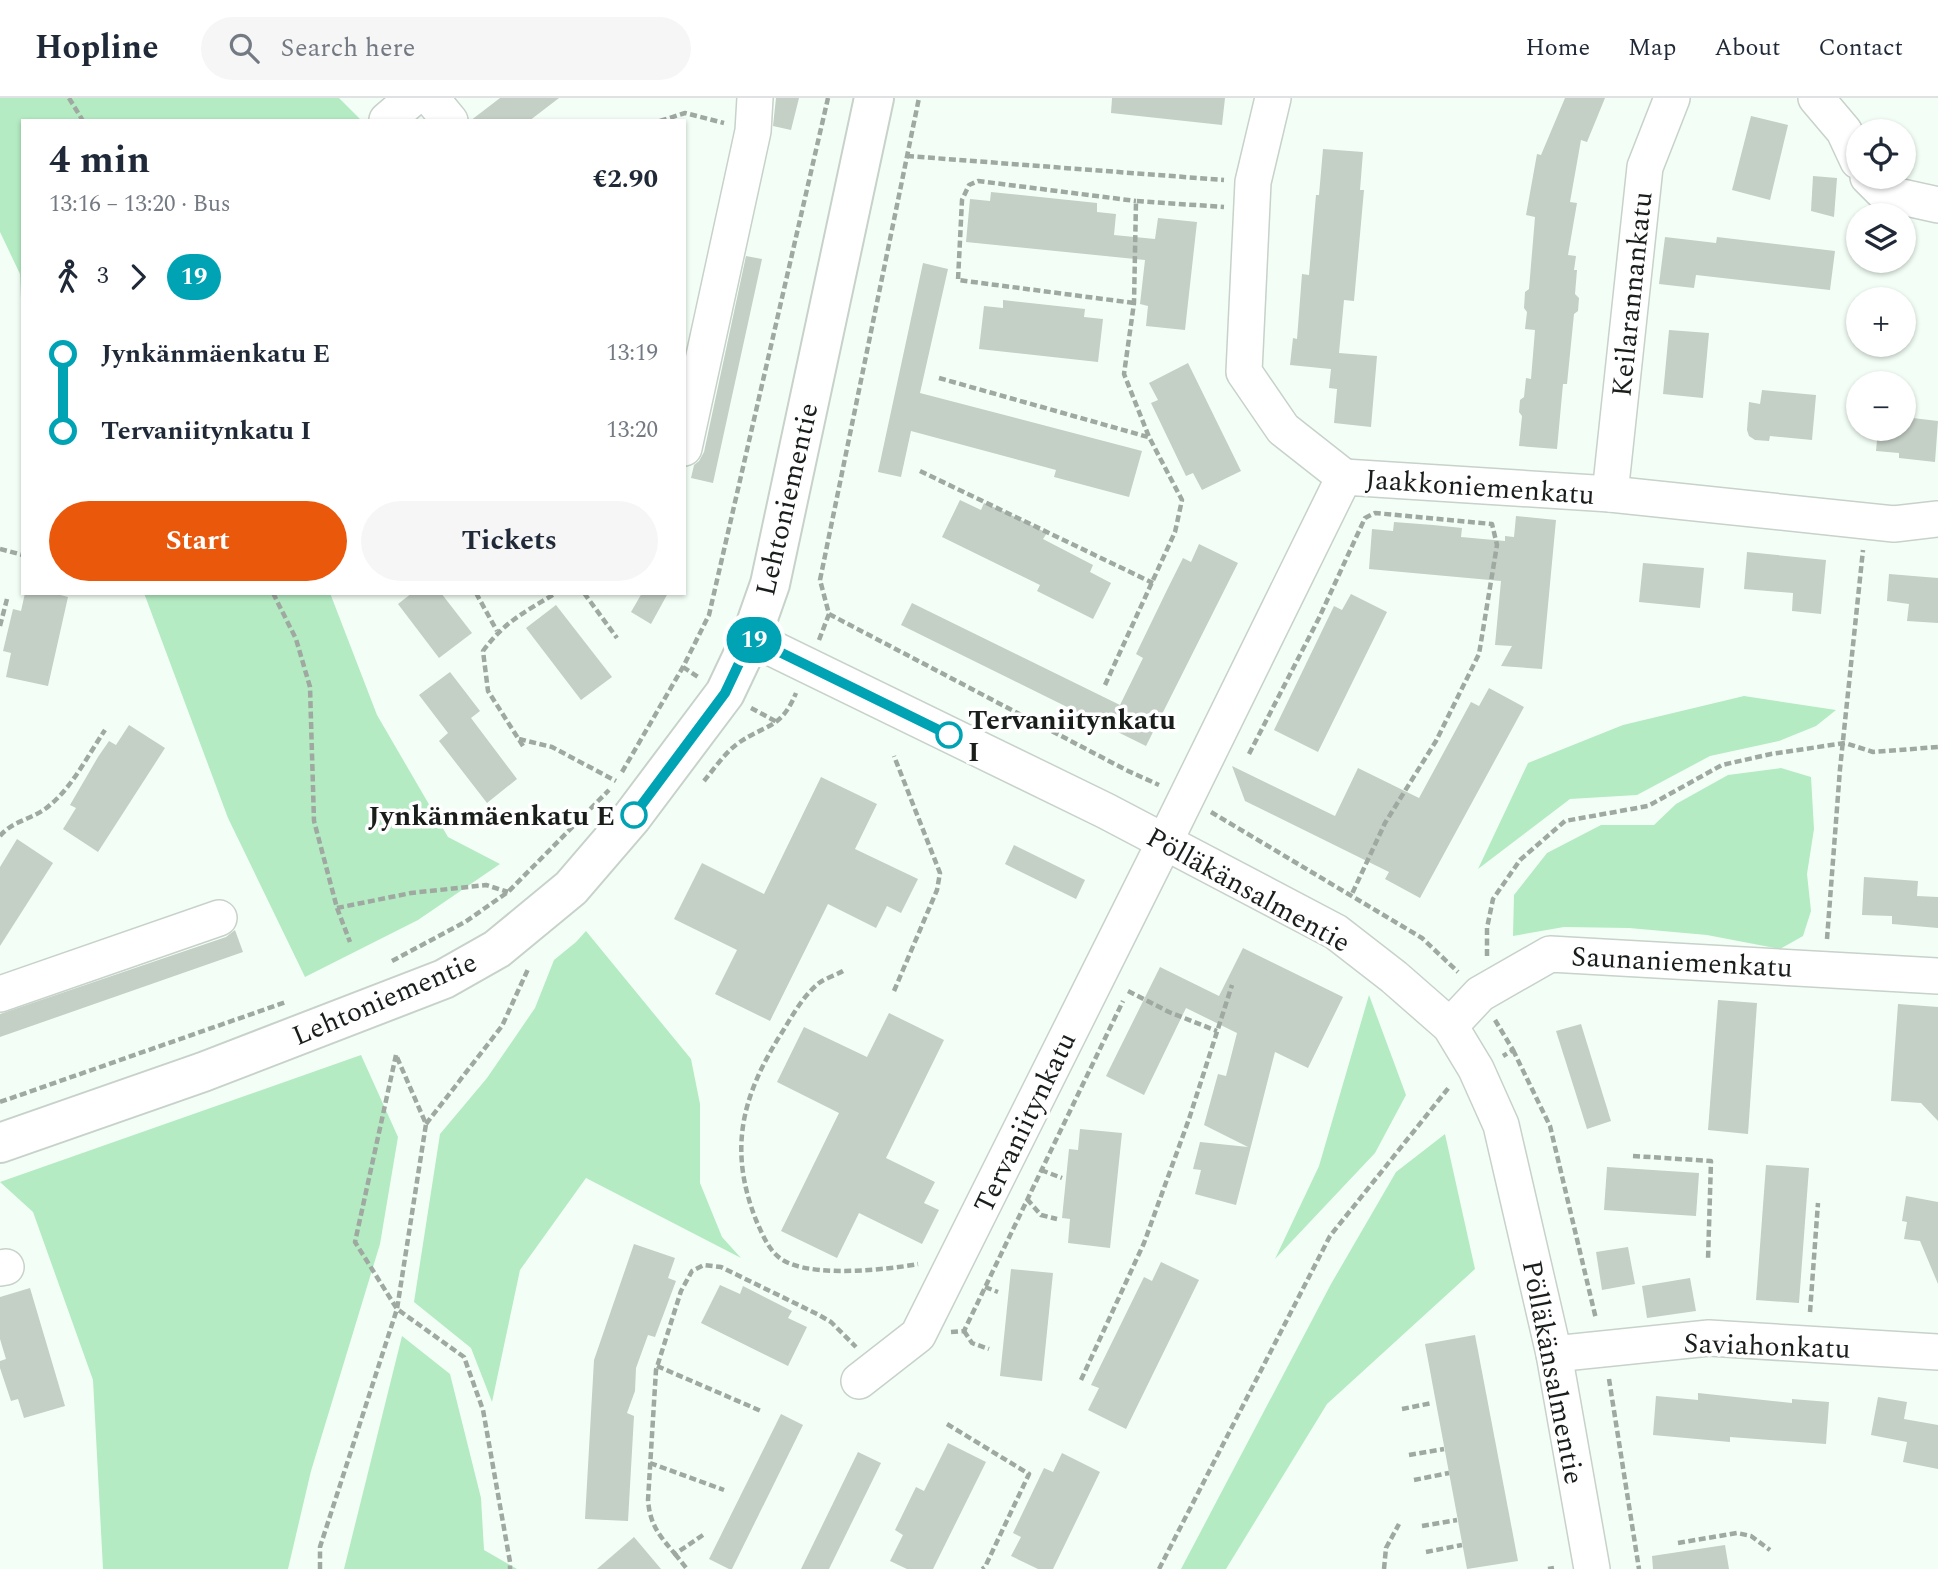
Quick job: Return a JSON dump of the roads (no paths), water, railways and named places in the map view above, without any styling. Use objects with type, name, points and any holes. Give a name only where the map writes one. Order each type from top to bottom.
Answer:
[{"type":"main road","name":"Lehtoniementie","points":[[0,1143],[203,1072],[444,979],[497,949],[571,888],[632,817],[725,693],[751,638],[770,584],[874,98]]},
{"type":"street","points":[[388,119],[413,98]]},
{"type":"street","points":[[430,98],[448,119]]},
{"type":"street","points":[[1273,98],[1252,196],[1244,372],[1283,429],[1344,477]]},
{"type":"street","name":"Keilarannankatu","points":[[1610,494],[1645,167],[1672,98]]},
{"type":"street","points":[[1816,98],[1846,135]]},
{"type":"street","points":[[686,437],[754,114]]},
{"type":"street","points":[[1880,189],[1884,193],[1938,205]]},
{"type":"street","name":"Jaakkoniemenkatu","points":[[1164,843],[1344,477],[1610,494],[1894,524],[1938,519]]},
{"type":"street","name":"Pölläkänsalmentie","points":[[751,638],[1106,811],[1336,932],[1394,977],[1450,1026],[1476,1069],[1501,1125],[1553,1354],[1592,1569]]},
{"type":"street","name":"Tervaniitynkatu","points":[[867,1376],[918,1335],[1164,843]]},
{"type":"street","points":[[0,994],[219,918]]},
{"type":"street","name":"Saunaniemenkatu","points":[[1450,1026],[1480,994],[1550,954],[1938,976]]},
{"type":"street","name":"Saviahonkatu","points":[[1553,1354],[1709,1338],[1938,1352]]},
{"type":"place","name":"Tervaniitynkatu I","points":[[949,735]]},
{"type":"place","name":"Jynkänmäenkatu E","points":[[634,815]]}]
